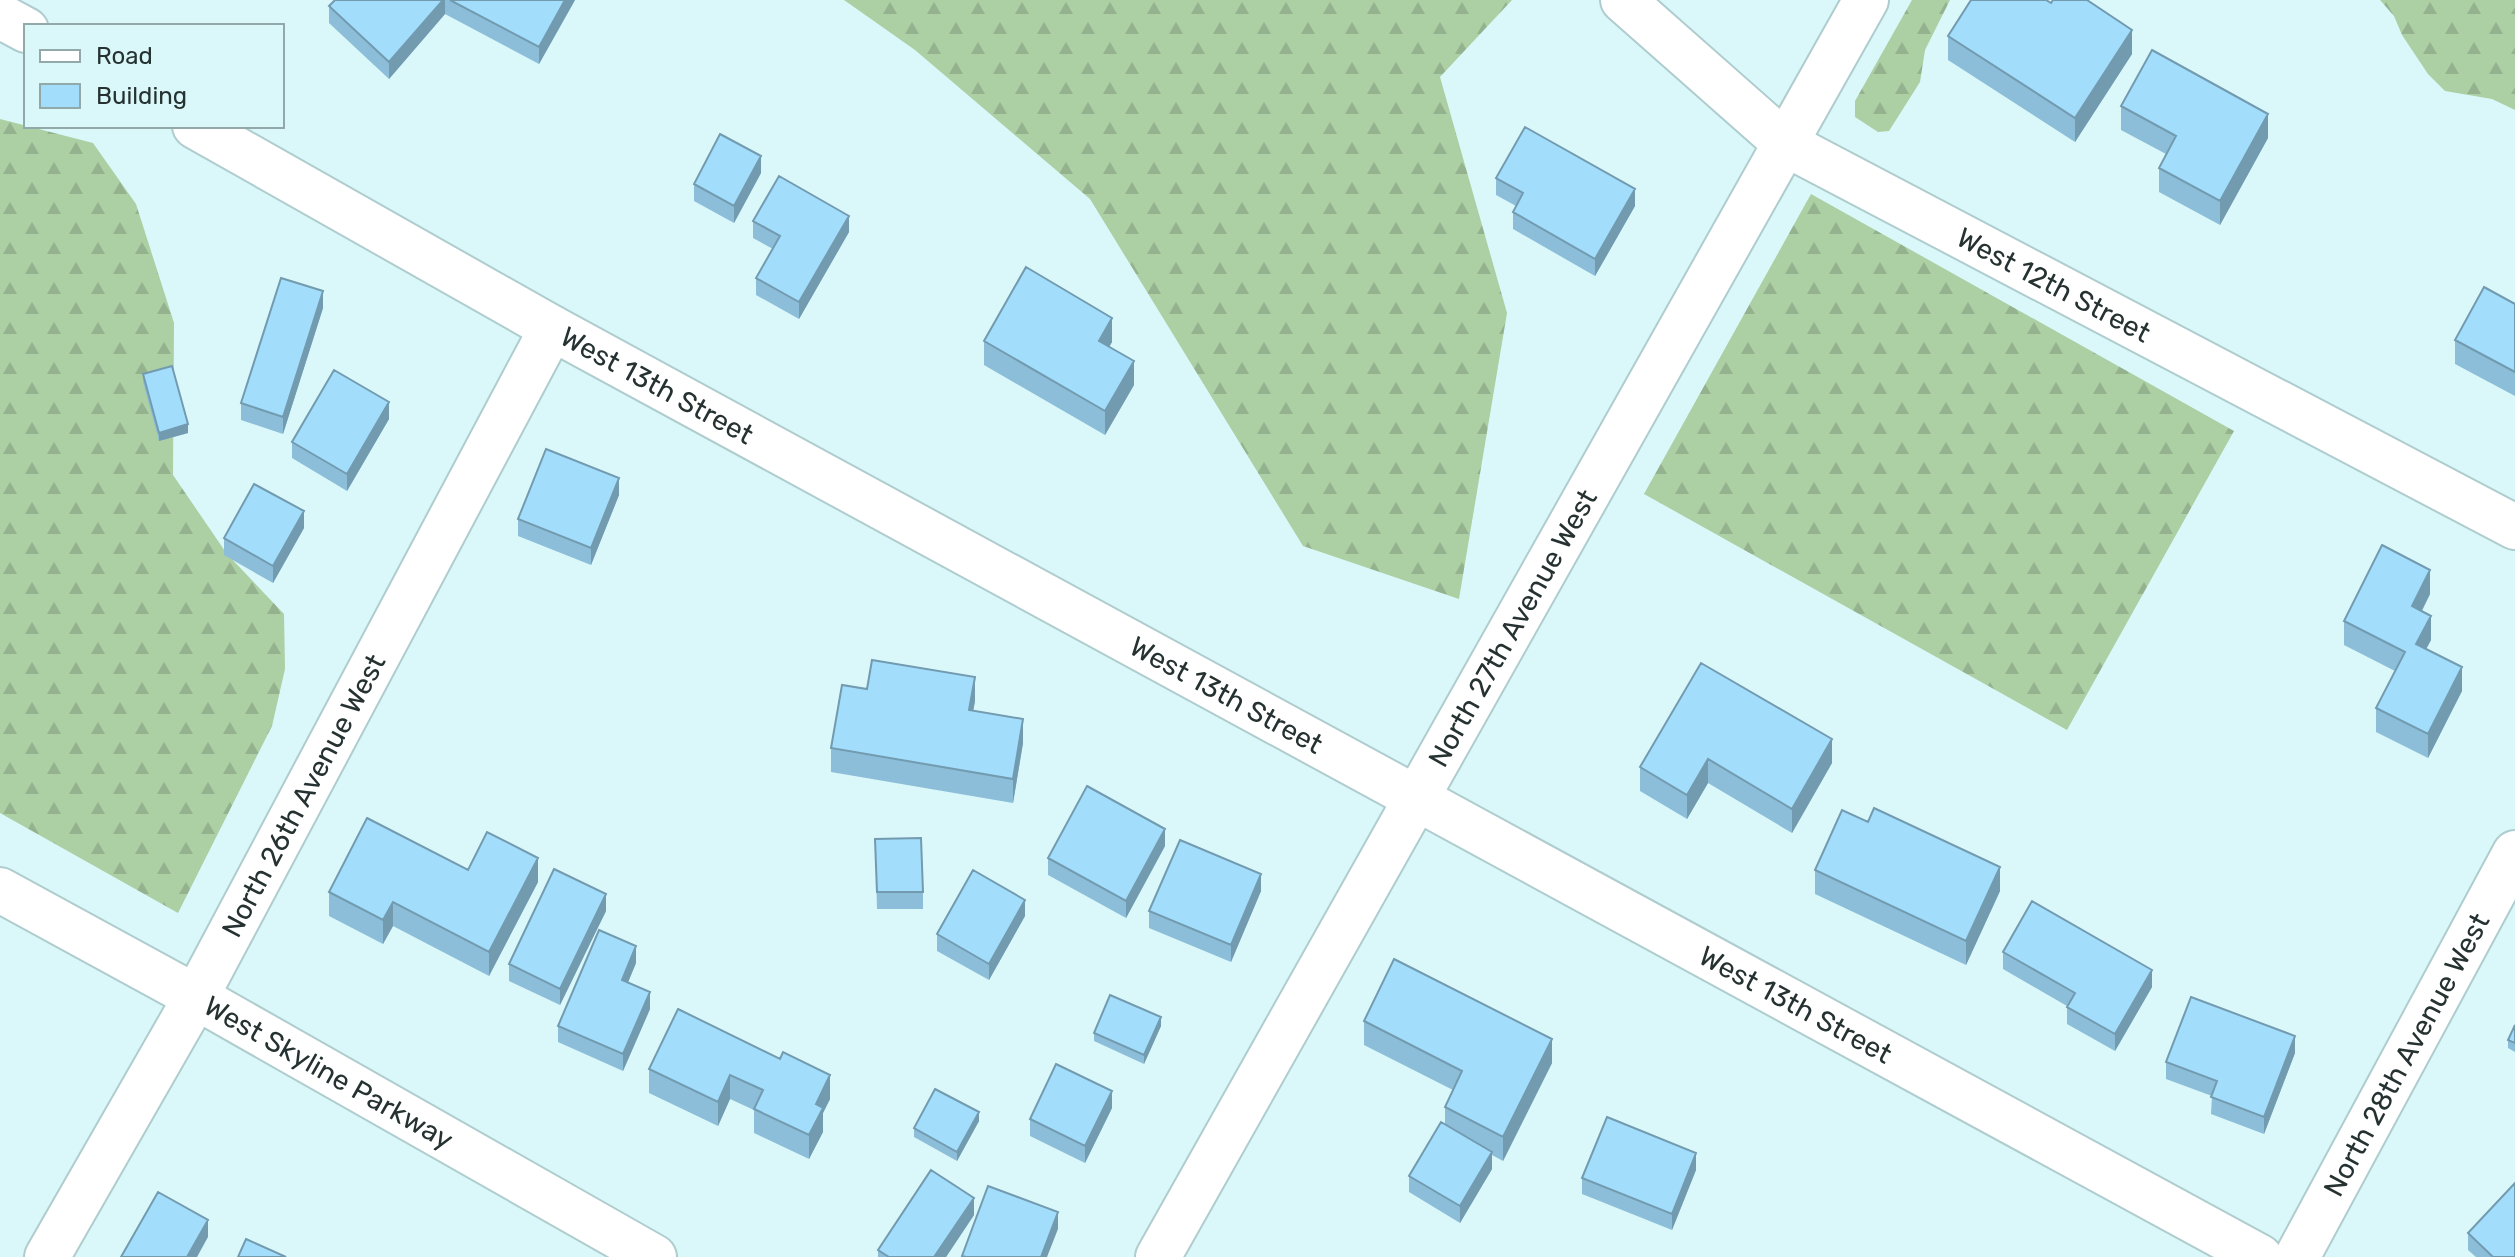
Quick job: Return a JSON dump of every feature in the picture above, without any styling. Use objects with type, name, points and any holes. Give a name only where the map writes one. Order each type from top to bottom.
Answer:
[{"type":"street","name":"West 12th Street","points":[[1623,0],[1786,144],[2515,527]]},
{"type":"street","name":"North 27th Avenue West","points":[[1158,1257],[1866,0]]},
{"type":"street","points":[[0,16],[24,29]]},
{"type":"street","name":"West 13th Street","points":[[199,128],[552,328],[2260,1257]]},
{"type":"street","name":"North 26th Avenue West","points":[[47,1257],[196,997],[552,328]]},
{"type":"street","name":"North 28th Avenue West","points":[[2297,1257],[2515,853]]},
{"type":"street","name":"West Skyline Parkway","points":[[0,890],[196,997],[654,1257]]},
{"type":"green space","points":[[844,0],[1512,0],[1440,77],[1507,313],[1459,599],[1303,546],[1090,199],[915,50]]},
{"type":"green space","points":[[1912,0],[1950,0],[1925,50],[1920,82],[1889,131],[1878,132],[1855,117],[1855,101]]},
{"type":"green space","points":[[2380,0],[2515,0],[2515,110],[2492,99],[2445,91],[2428,74],[2402,35],[2394,16]]},
{"type":"green space","points":[[0,119],[24,125],[24,128],[93,143],[136,204],[174,323],[173,475],[227,554],[284,614],[285,669],[272,726],[178,913],[0,813]]},
{"type":"green space","points":[[1811,194],[2234,431],[2067,730],[1644,494]]},
{"type":"building","points":[[335,0],[443,0],[389,62],[329,6]]},
{"type":"building","points":[[450,0],[565,0],[539,47]]},
{"type":"building","points":[[1971,0],[2046,0],[2051,3],[2053,0],[2087,0],[2132,30],[2075,118],[1948,36]]},
{"type":"building","points":[[2152,50],[2268,114],[2220,201],[2159,168],[2176,136],[2121,106]]},
{"type":"building","points":[[1525,127],[1635,189],[1595,259],[1513,212],[1523,193],[1496,178]]},
{"type":"building","points":[[720,134],[761,156],[734,206],[694,184]]},
{"type":"building","points":[[779,176],[849,216],[799,302],[756,278],[780,236],[753,221]]},
{"type":"building","points":[[1026,267],[1112,318],[1099,341],[1134,361],[1105,411],[984,341]]},
{"type":"building","points":[[281,278],[323,291],[283,417],[241,403]]},
{"type":"building","points":[[2484,287],[2515,304],[2515,372],[2455,340]]},
{"type":"building","points":[[172,366],[188,424],[159,433],[143,374]]},
{"type":"building","points":[[334,370],[389,402],[347,474],[292,442]]},
{"type":"building","points":[[546,449],[619,478],[591,548],[518,519]]},
{"type":"building","points":[[254,484],[304,511],[273,566],[224,538]]},
{"type":"building","points":[[2382,545],[2430,570],[2412,606],[2431,616],[2416,644],[2462,667],[2428,734],[2376,708],[2405,652],[2344,621]]},
{"type":"building","points":[[872,660],[975,677],[969,710],[1023,719],[1013,779],[831,748],[842,685],[867,689]]},
{"type":"building","points":[[1701,663],[1832,739],[1792,809],[1708,759],[1687,795],[1640,767]]},
{"type":"building","points":[[1087,786],[1165,829],[1126,901],[1048,858]]},
{"type":"building","points":[[1874,808],[2000,867],[1966,941],[1815,870],[1842,810],[1868,822]]},
{"type":"building","points":[[367,818],[468,870],[487,832],[538,858],[489,952],[393,902],[383,920],[329,892]]},
{"type":"building","points":[[921,838],[923,892],[877,892],[875,839]]},
{"type":"building","points":[[1180,840],[1261,874],[1231,945],[1149,911]]},
{"type":"building","points":[[554,869],[606,894],[560,989],[509,964]]},
{"type":"building","points":[[973,870],[1025,900],[989,964],[937,934]]},
{"type":"building","points":[[2032,901],[2152,970],[2115,1034],[2067,1007],[2075,993],[2003,952]]},
{"type":"building","points":[[599,930],[636,946],[622,980],[650,992],[623,1054],[558,1026]]},
{"type":"building","points":[[1394,959],[1552,1039],[1503,1137],[1445,1107],[1462,1071],[1364,1021]]},
{"type":"building","points":[[1110,995],[1161,1017],[1144,1055],[1094,1033]]},
{"type":"building","points":[[2191,997],[2295,1036],[2264,1117],[2211,1097],[2217,1081],[2166,1062]]},
{"type":"building","points":[[678,1009],[780,1059],[783,1052],[830,1075],[816,1104],[823,1108],[809,1135],[754,1109],[763,1090],[730,1075],[718,1102],[649,1069]]},
{"type":"building","points":[[2515,1025],[2515,1043],[2508,1040]]},
{"type":"building","points":[[1056,1064],[1112,1091],[1085,1146],[1030,1119]]},
{"type":"building","points":[[935,1089],[979,1112],[957,1152],[914,1128]]},
{"type":"building","points":[[1607,1117],[1696,1153],[1672,1214],[1582,1178]]},
{"type":"building","points":[[1441,1122],[1492,1152],[1460,1206],[1409,1176]]},
{"type":"building","points":[[931,1170],[974,1198],[934,1257],[889,1257],[878,1250]]},
{"type":"building","points":[[2515,1183],[2515,1257],[2493,1257],[2468,1233]]},
{"type":"building","points":[[988,1186],[1058,1212],[1041,1257],[962,1256]]},
{"type":"building","points":[[158,1192],[208,1220],[187,1257],[121,1257]]},
{"type":"building","points":[[246,1239],[286,1257],[238,1257]]}]
